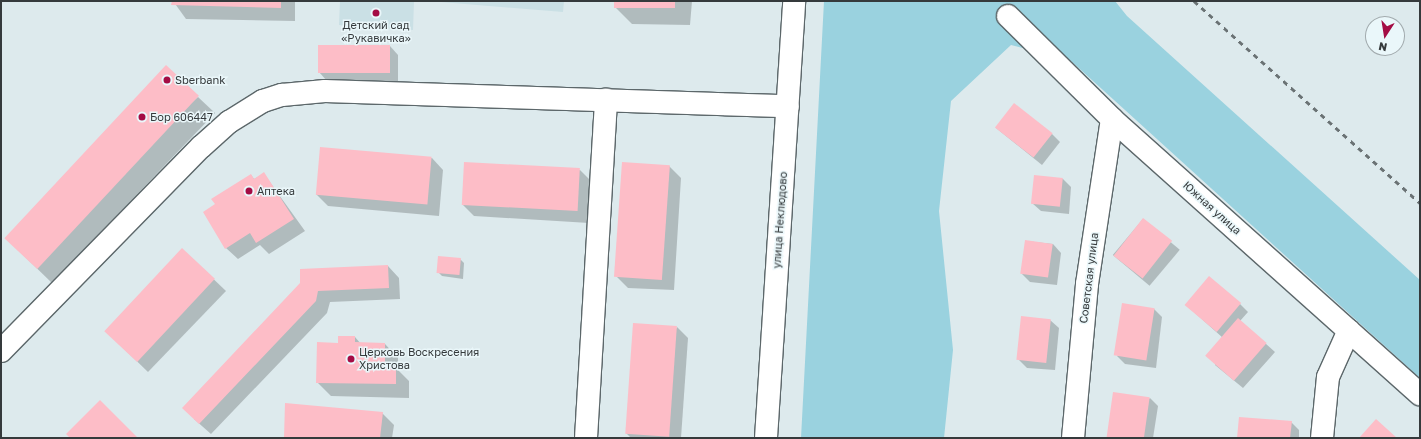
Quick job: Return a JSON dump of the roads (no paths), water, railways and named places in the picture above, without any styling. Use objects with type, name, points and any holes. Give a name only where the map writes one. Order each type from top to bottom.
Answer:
[{"type":"street","name":"улица Неклюдово","points":[[766,438],[794,1]]},
{"type":"street","name":"Южная улица","points":[[1008,16],[1112,120],[1420,394]]},
{"type":"street","points":[[1,351],[201,147],[229,122],[262,101],[282,95],[325,91],[788,106]]},
{"type":"street","points":[[586,438],[606,100]]},
{"type":"street","name":"Советская улица","points":[[1073,438],[1087,284],[1112,120]]},
{"type":"street","points":[[1322,438],[1328,377],[1349,330]]},
{"type":"railway","points":[[1194,1],[1420,203]]},
{"type":"place","name":"Детский сад «Рукавичка»","points":[[376,13]]},
{"type":"place","name":"Sberbank","points":[[167,80]]},
{"type":"place","name":"Бор 606447","points":[[142,117]]},
{"type":"place","name":"Аптека","points":[[249,191]]},
{"type":"place","name":"Церковь Воскресения Христова","points":[[351,359]]}]
